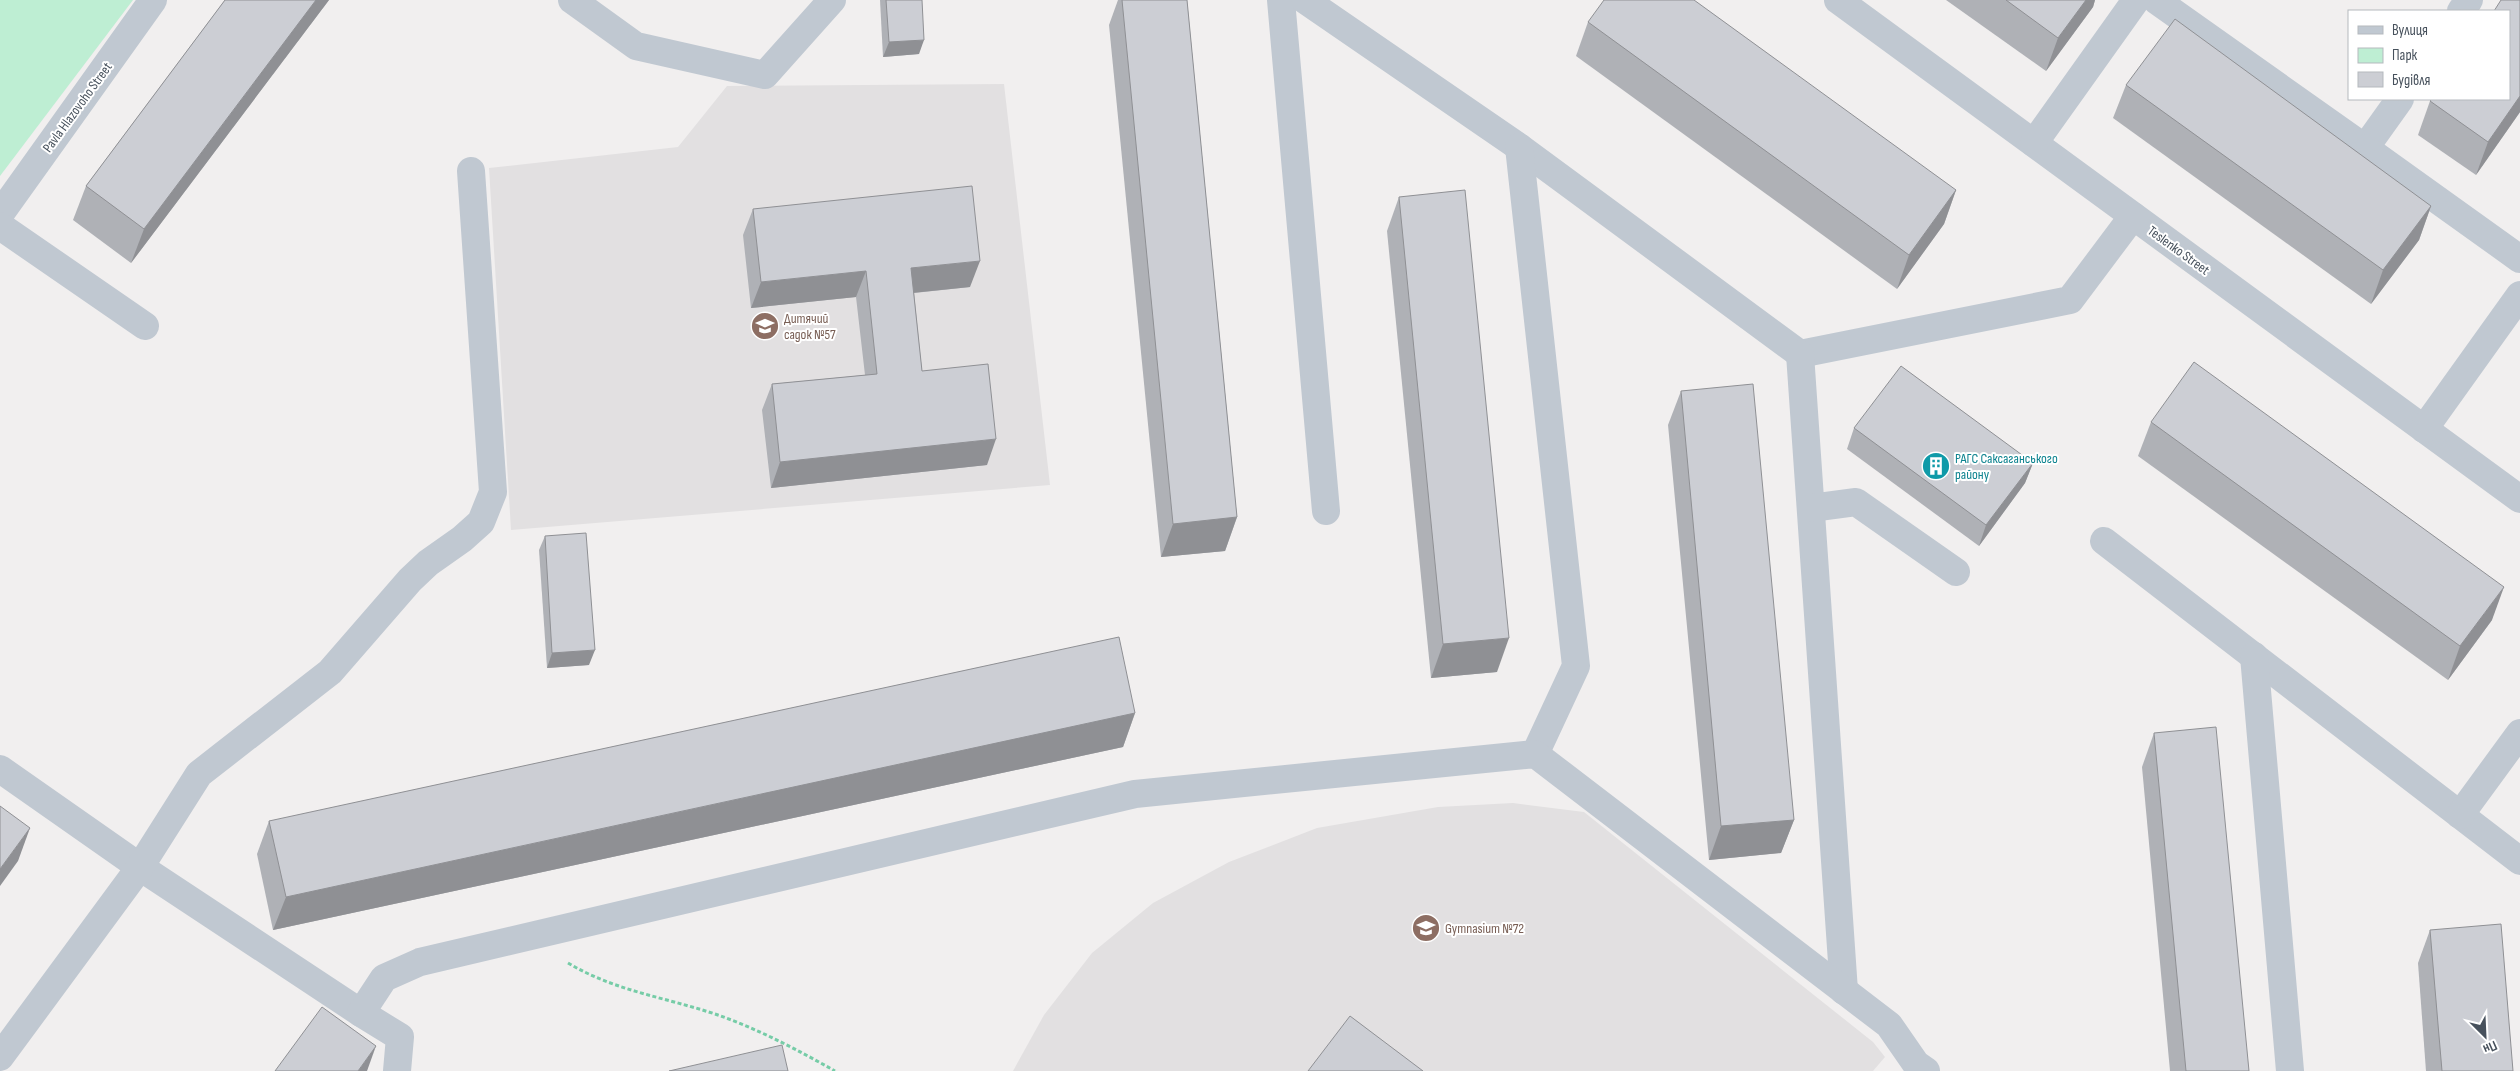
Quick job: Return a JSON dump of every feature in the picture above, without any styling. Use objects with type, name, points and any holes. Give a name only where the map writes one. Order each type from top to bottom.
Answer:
[{"type":"street","name":"Pavla Hlazovoho Street","points":[[0,214],[154,0]]},
{"type":"street","points":[[572,0],[636,46],[765,74],[832,0]]},
{"type":"street","points":[[1281,0],[1326,511]]},
{"type":"street","points":[[1305,0],[1519,148],[1800,354],[2070,300],[2133,216]]},
{"type":"street","name":"Teslenko Street","points":[[1838,0],[2520,499]]},
{"type":"street","points":[[2034,143],[2136,0]]},
{"type":"street","points":[[2156,0],[2520,259]]},
{"type":"street","points":[[2365,148],[2399,100]]},
{"type":"street","points":[[1519,148],[1576,666],[1535,754]]},
{"type":"street","points":[[0,1057],[140,867],[199,774],[330,672],[410,580],[428,563],[462,539],[481,522],[493,492],[471,171]]},
{"type":"street","points":[[0,226],[145,326]]},
{"type":"street","points":[[2424,429],[2520,295]]},
{"type":"street","points":[[1800,354],[1844,991]]},
{"type":"street","points":[[1812,508],[1856,502],[1956,572]]},
{"type":"street","points":[[2104,541],[2520,861]]},
{"type":"street","points":[[2254,656],[2290,1071]]},
{"type":"street","points":[[2460,815],[2520,733]]},
{"type":"street","points":[[361,1014],[384,978],[420,962],[1135,794],[1535,754],[1889,1025],[1916,1064],[1926,1071]]},
{"type":"street","points":[[0,770],[140,867],[361,1014],[400,1037],[397,1071]]},
{"type":"path","points":[[541,933],[548,951],[587,974],[643,996],[715,1014],[782,1043],[835,1071]]},
{"type":"shaded area","name":"Дитячий садок №57","points":[[1004,84],[1050,485],[511,530],[489,168],[678,147],[727,86]]},
{"type":"shaded area","name":"Gymnasium №72","points":[[1513,803],[1584,812],[1873,1042],[1885,1057],[1873,1071],[1013,1071],[1044,1015],[1092,953],[1153,903],[1229,862],[1317,828],[1438,807]]},
{"type":"green space","points":[[0,0],[133,0],[0,176]]},
{"type":"building","points":[[225,0],[316,0],[144,229],[86,186]]},
{"type":"building","points":[[886,0],[922,0],[924,40],[889,42]]},
{"type":"building","points":[[1122,0],[1187,0],[1237,517],[1173,524]]},
{"type":"building","points":[[1604,0],[1694,0],[1956,190],[1909,255],[1588,22]]},
{"type":"building","points":[[2006,0],[2086,0],[2058,38]]},
{"type":"building","points":[[2501,0],[2520,0],[2520,96],[2488,142],[2430,101],[2510,100],[2510,10],[2495,10]]},
{"type":"building","points":[[2175,19],[2431,206],[2383,270],[2126,85]]},
{"type":"building","points":[[972,186],[980,261],[911,268],[922,371],[988,364],[996,439],[780,462],[772,384],[877,374],[866,271],[761,282],[753,209]]},
{"type":"building","points":[[1465,190],[1509,638],[1443,644],[1399,197]]},
{"type":"building","points":[[2194,362],[2504,587],[2460,646],[2151,422]]},
{"type":"building","name":"РАГС Саксаганського району","points":[[1901,366],[2033,463],[1986,525],[1854,428]]},
{"type":"building","points":[[1753,384],[1794,820],[1721,826],[1681,391]]},
{"type":"building","points":[[586,533],[595,650],[552,653],[545,536]]},
{"type":"building","points":[[1119,637],[1135,713],[286,897],[269,821]]},
{"type":"building","points":[[2216,727],[2249,1071],[2186,1071],[2154,733]]},
{"type":"building","points":[[0,806],[30,828],[0,869]]},
{"type":"building","points":[[2501,924],[2513,1071],[2442,1071],[2430,930]]},
{"type":"building","points":[[322,1007],[376,1046],[358,1071],[275,1071]]},
{"type":"building","points":[[1350,1016],[1423,1071],[1308,1071]]},
{"type":"building","points":[[782,1045],[788,1071],[669,1071]]},
{"type":"place","name":"Дитячий садок №57","points":[[765,326]]},
{"type":"place","name":"РАГС Саксаганського району","points":[[1936,466]]},
{"type":"place","name":"Gymnasium №72","points":[[1426,928]]}]
